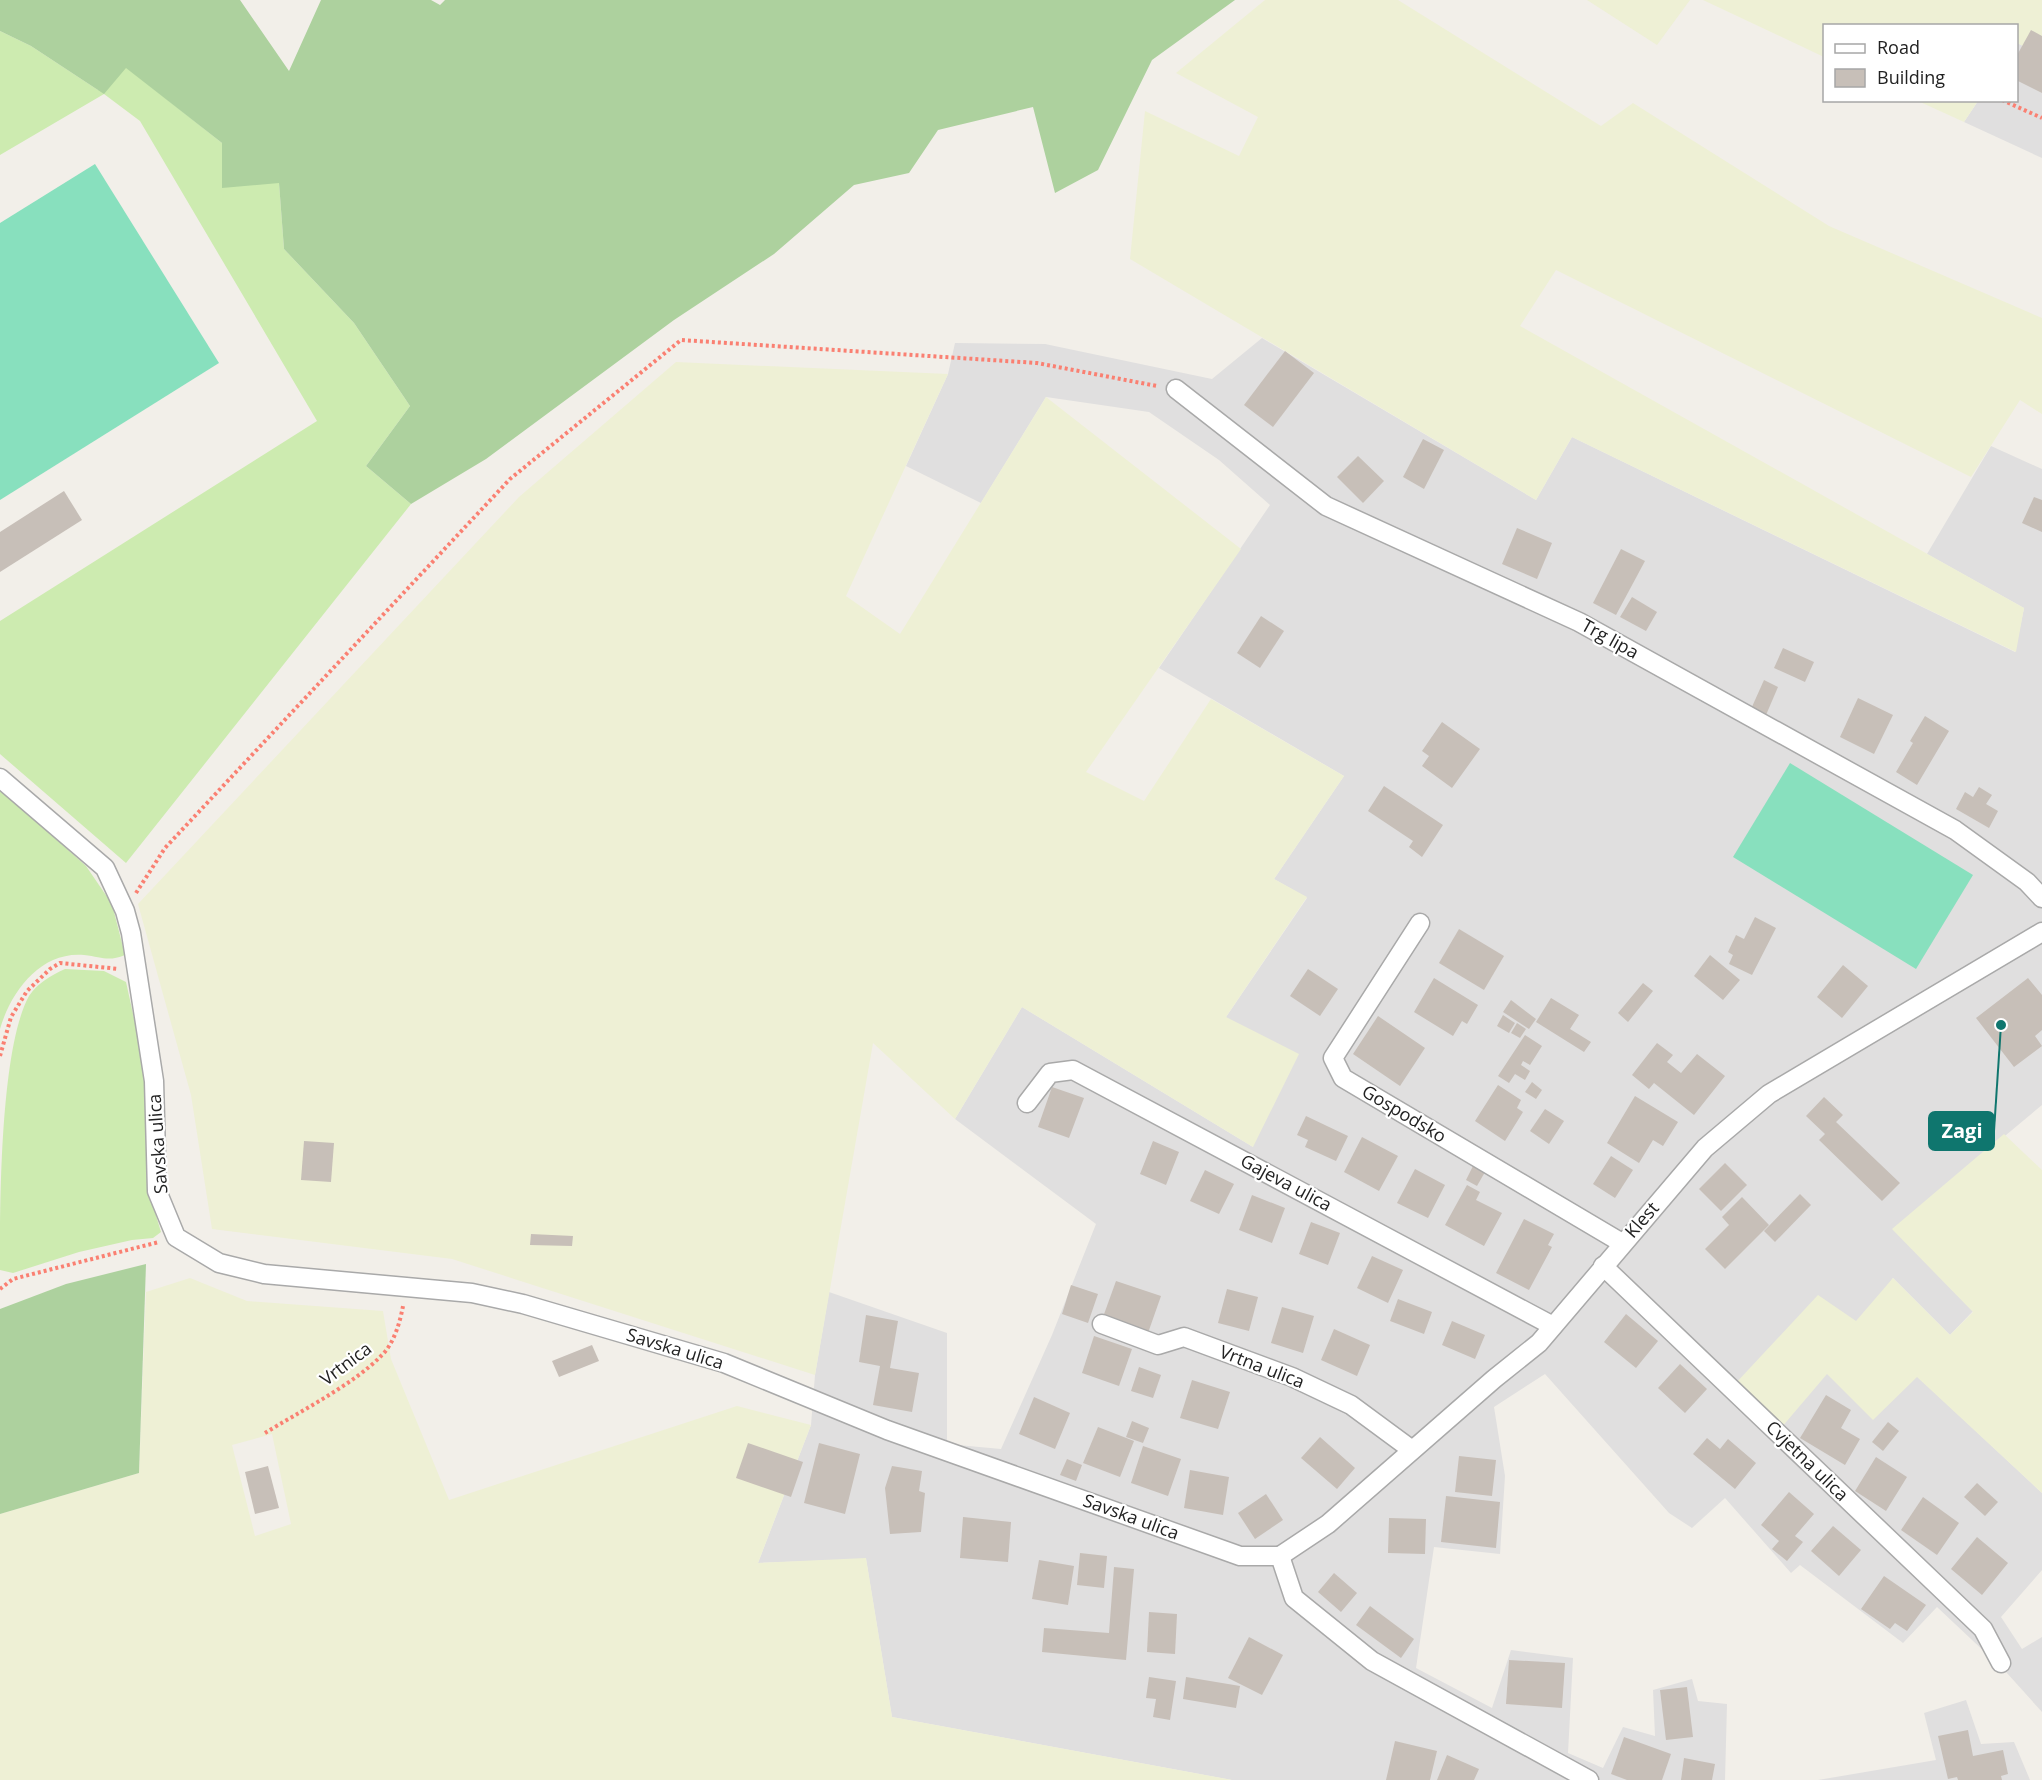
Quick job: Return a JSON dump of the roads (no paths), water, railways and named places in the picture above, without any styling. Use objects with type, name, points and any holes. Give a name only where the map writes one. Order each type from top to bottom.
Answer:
[{"type":"street","name":"Trg lipa","points":[[1176,389],[1326,506],[1600,633],[1955,830],[2026,882],[2042,898]]},
{"type":"street","name":"Savska ulica","points":[[0,778],[105,868],[125,911],[154,1082],[157,1191],[176,1237],[219,1263],[264,1275],[472,1293],[523,1304],[724,1363],[887,1430],[1240,1556],[1280,1556]]},
{"type":"street","name":"Gospodsko","points":[[1420,923],[1333,1058],[1343,1078],[1622,1243]]},
{"type":"street","name":"Klest","points":[[1280,1556],[1328,1524],[1539,1343],[1705,1148],[1769,1094],[2042,932]]},
{"type":"street","name":"Gajeva ulica","points":[[1027,1103],[1050,1073],[1073,1070],[1553,1326]]},
{"type":"street","name":"Cvjetna ulica","points":[[1603,1266],[1983,1629],[2001,1663]]},
{"type":"street","name":"Vrtna ulica","points":[[1101,1324],[1158,1345],[1184,1337],[1292,1377],[1351,1405],[1412,1450]]},
{"type":"street","points":[[1280,1556],[1294,1598],[1372,1661],[1588,1780]]},
{"type":"place","name":"Zagi","points":[[2001,1025]]}]
